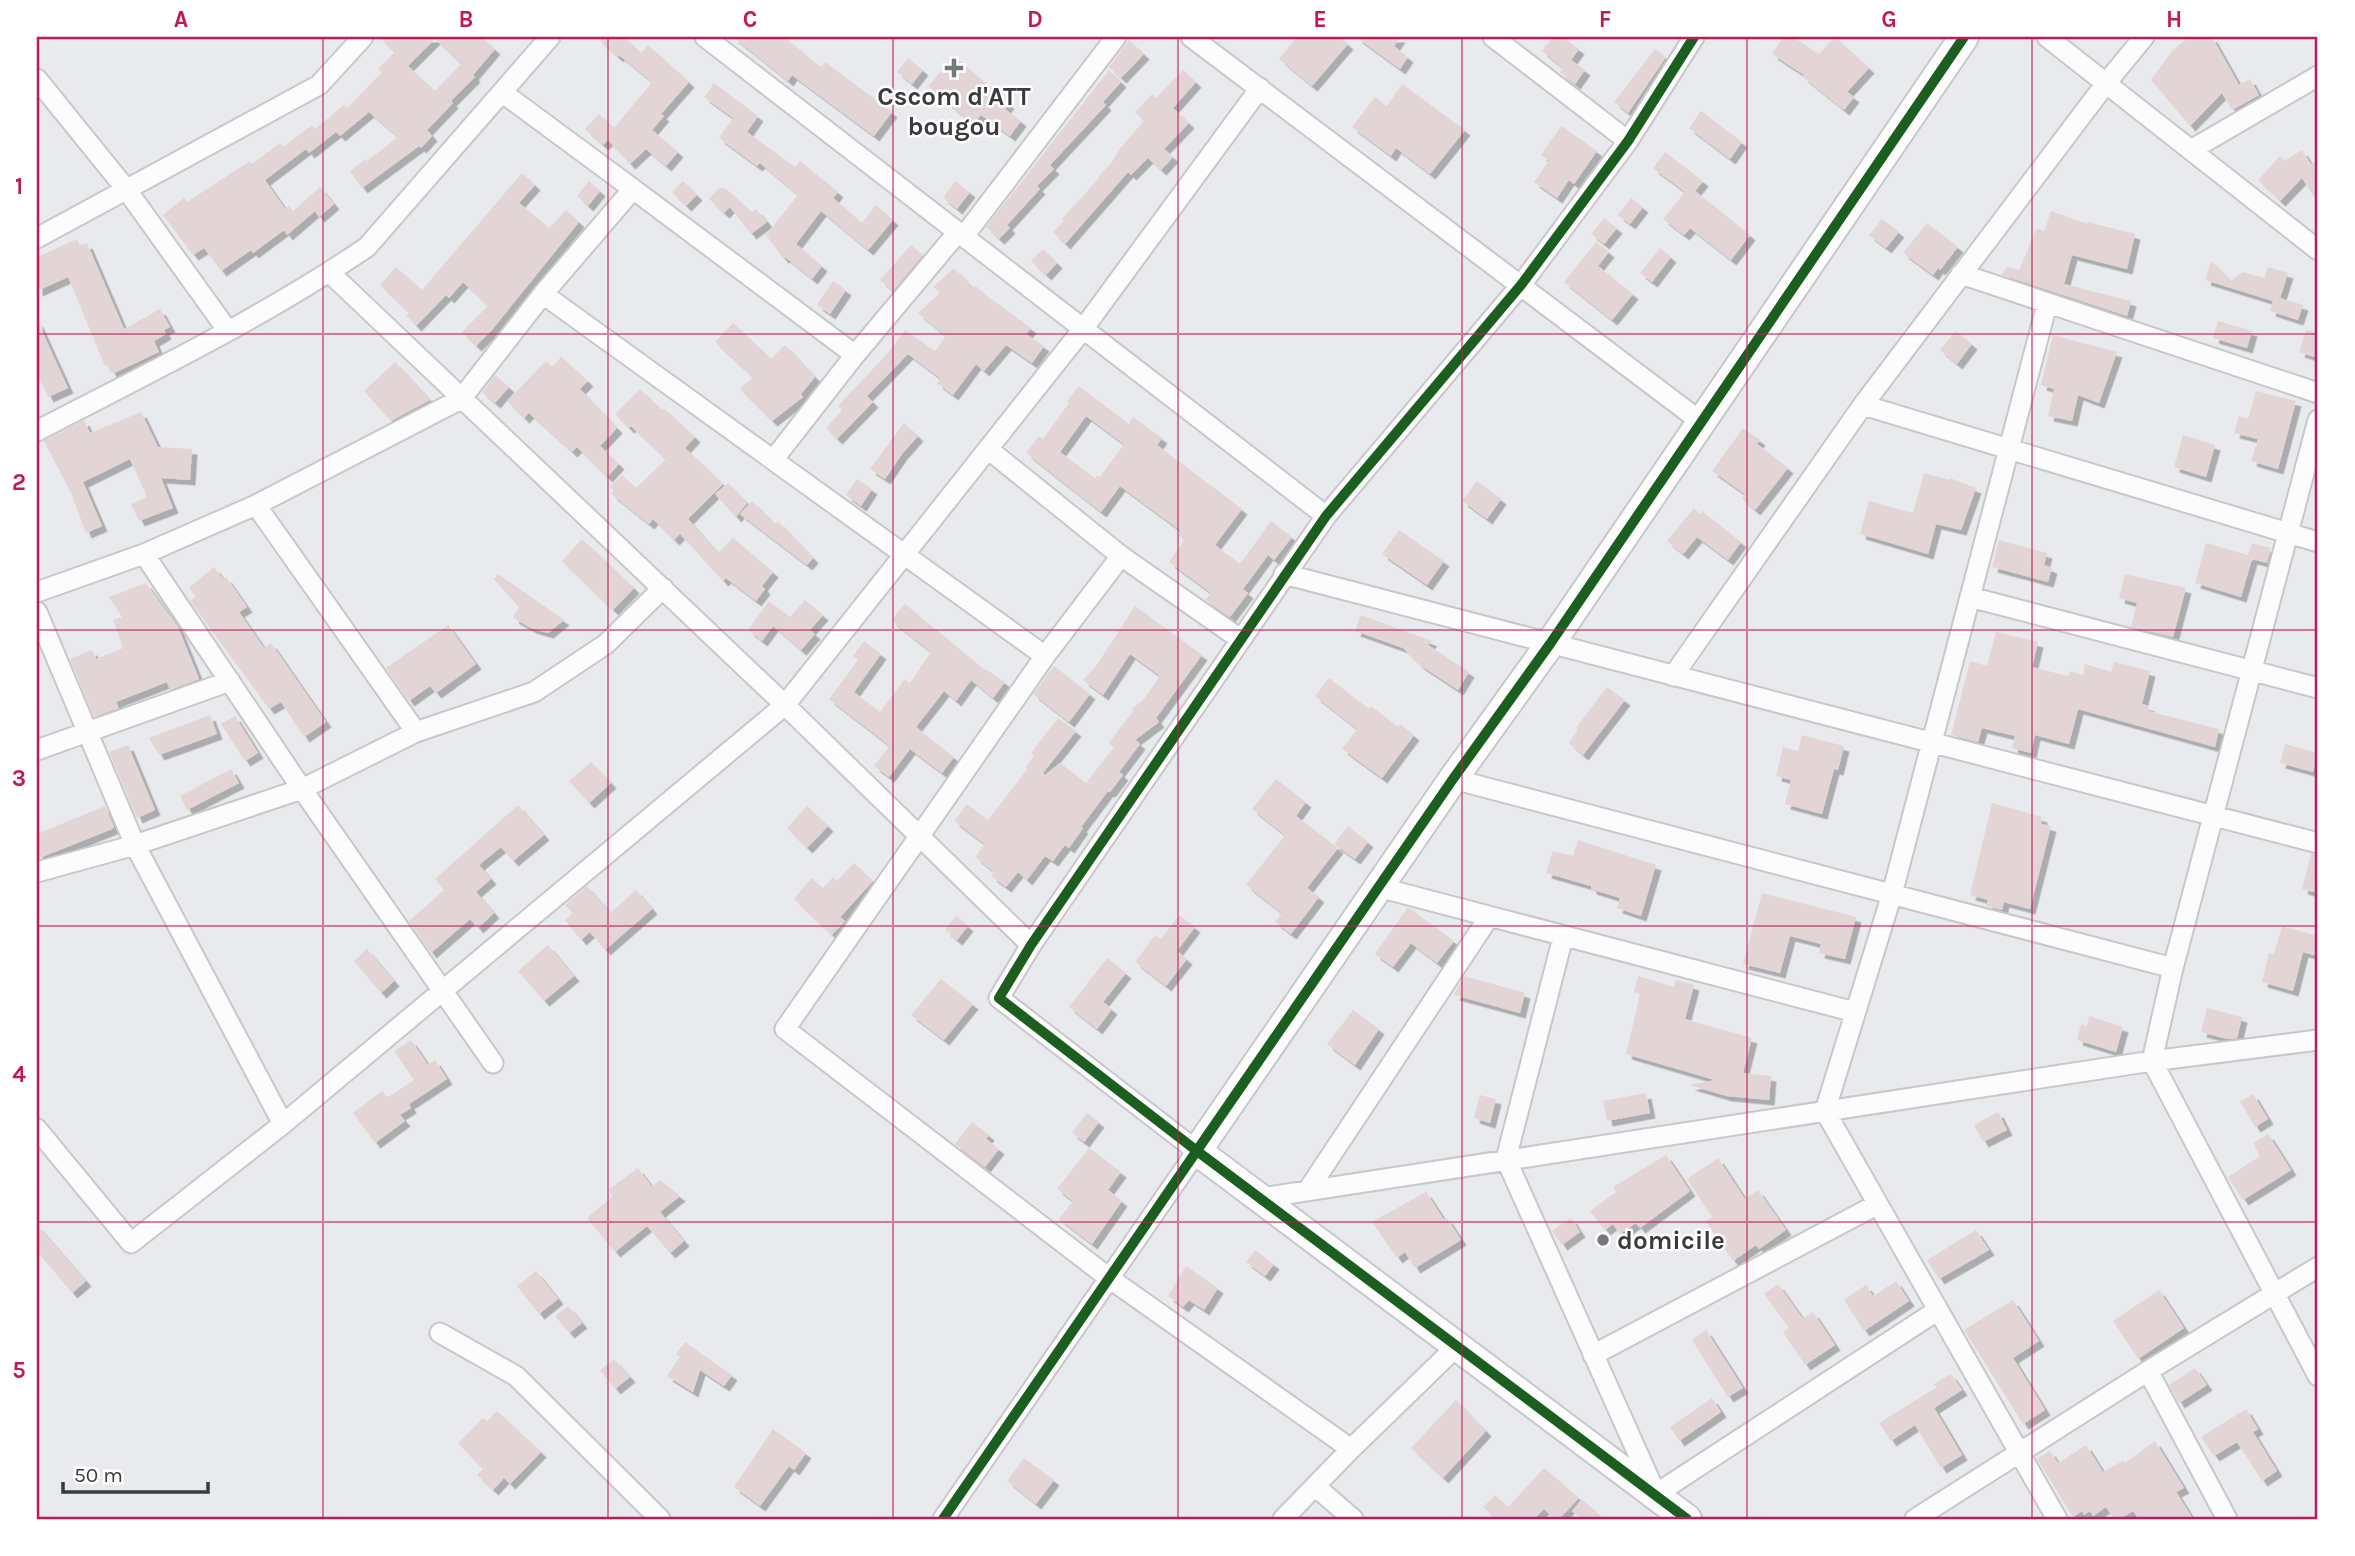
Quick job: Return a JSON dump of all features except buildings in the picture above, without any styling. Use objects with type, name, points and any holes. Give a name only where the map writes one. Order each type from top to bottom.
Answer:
[{"type":"street","points":[[37,237],[319,85],[363,37]]},
{"type":"street","points":[[37,431],[228,331],[330,273],[367,247],[550,37]]},
{"type":"street","points":[[705,37],[1326,516]]},
{"type":"street","points":[[773,460],[855,355],[961,234],[1116,37]]},
{"type":"street","points":[[1493,37],[1628,141]]},
{"type":"street","points":[[1687,1519],[1197,1151],[999,998],[1031,945],[1326,516],[1521,285],[1628,141],[1694,37]]},
{"type":"street","points":[[943,1519],[1378,887],[1550,643],[1964,37]]},
{"type":"street","points":[[2047,37],[2318,250]]},
{"type":"street","points":[[1673,676],[1863,405],[2144,37]]},
{"type":"street","points":[[1195,38],[1700,421]]},
{"type":"street","points":[[2191,150],[2318,76]]},
{"type":"street","points":[[37,79],[126,189],[228,331]]},
{"type":"street","points":[[37,1129],[131,1243],[283,1124],[785,705],[1083,329],[1260,89]]},
{"type":"street","points":[[503,93],[855,355]]},
{"type":"street","points":[[37,592],[144,554],[256,505],[461,398],[543,294],[633,189]]},
{"type":"street","points":[[330,273],[663,588],[1031,945]]},
{"type":"street","points":[[1961,274],[2318,393]]},
{"type":"street","points":[[543,294],[1045,656]]},
{"type":"street","points":[[2047,303],[1892,894],[1825,1111],[2057,1519]]},
{"type":"street","points":[[1863,405],[2318,542]]},
{"type":"street","points":[[2318,420],[2213,816],[2152,1061],[2318,1376]]},
{"type":"street","points":[[988,449],[1121,556],[1240,639]]},
{"type":"street","points":[[256,505],[415,732]]},
{"type":"street","points":[[144,554],[302,789],[493,1063]]},
{"type":"street","points":[[1121,556],[1045,656],[785,1029],[1109,1278],[1350,1449]]},
{"type":"street","points":[[1284,575],[2318,844]]},
{"type":"street","points":[[37,872],[135,845],[302,789],[415,732],[534,692],[606,643],[663,588]]},
{"type":"street","points":[[1970,597],[2318,688]]},
{"type":"street","points":[[37,612],[135,845],[283,1124]]},
{"type":"street","points":[[37,750],[230,681]]},
{"type":"street","points":[[1453,779],[2174,968]]},
{"type":"street","points":[[1378,887],[1855,1013]]},
{"type":"street","points":[[1308,1190],[1489,917]]},
{"type":"street","points":[[1563,937],[1506,1159],[1656,1494]]},
{"type":"street","points":[[1261,1198],[2152,1061],[2318,1040]]},
{"type":"street","points":[[1593,1355],[1878,1204]]},
{"type":"street","points":[[1915,1519],[2148,1371],[2318,1268]]},
{"type":"street","points":[[1656,1494],[1938,1310]]},
{"type":"street","points":[[440,1333],[516,1376],[660,1519]]},
{"type":"street","points":[[1283,1519],[1350,1449],[1456,1347]]},
{"type":"street","points":[[2148,1371],[2227,1519]]},
{"type":"street","points":[[1315,1486],[1353,1519]]},
{"type":"cycle path","points":[[1687,1519],[1197,1151],[999,998],[1031,945],[1326,516],[1521,285],[1628,141],[1694,37]]},
{"type":"cycle path","points":[[943,1519],[1453,779],[1550,644],[1964,37]]},
{"type":"place","name":"Cscom d'ATT bougou","points":[[954,68]]},
{"type":"place","name":"domicile","points":[[1603,1240]]}]
